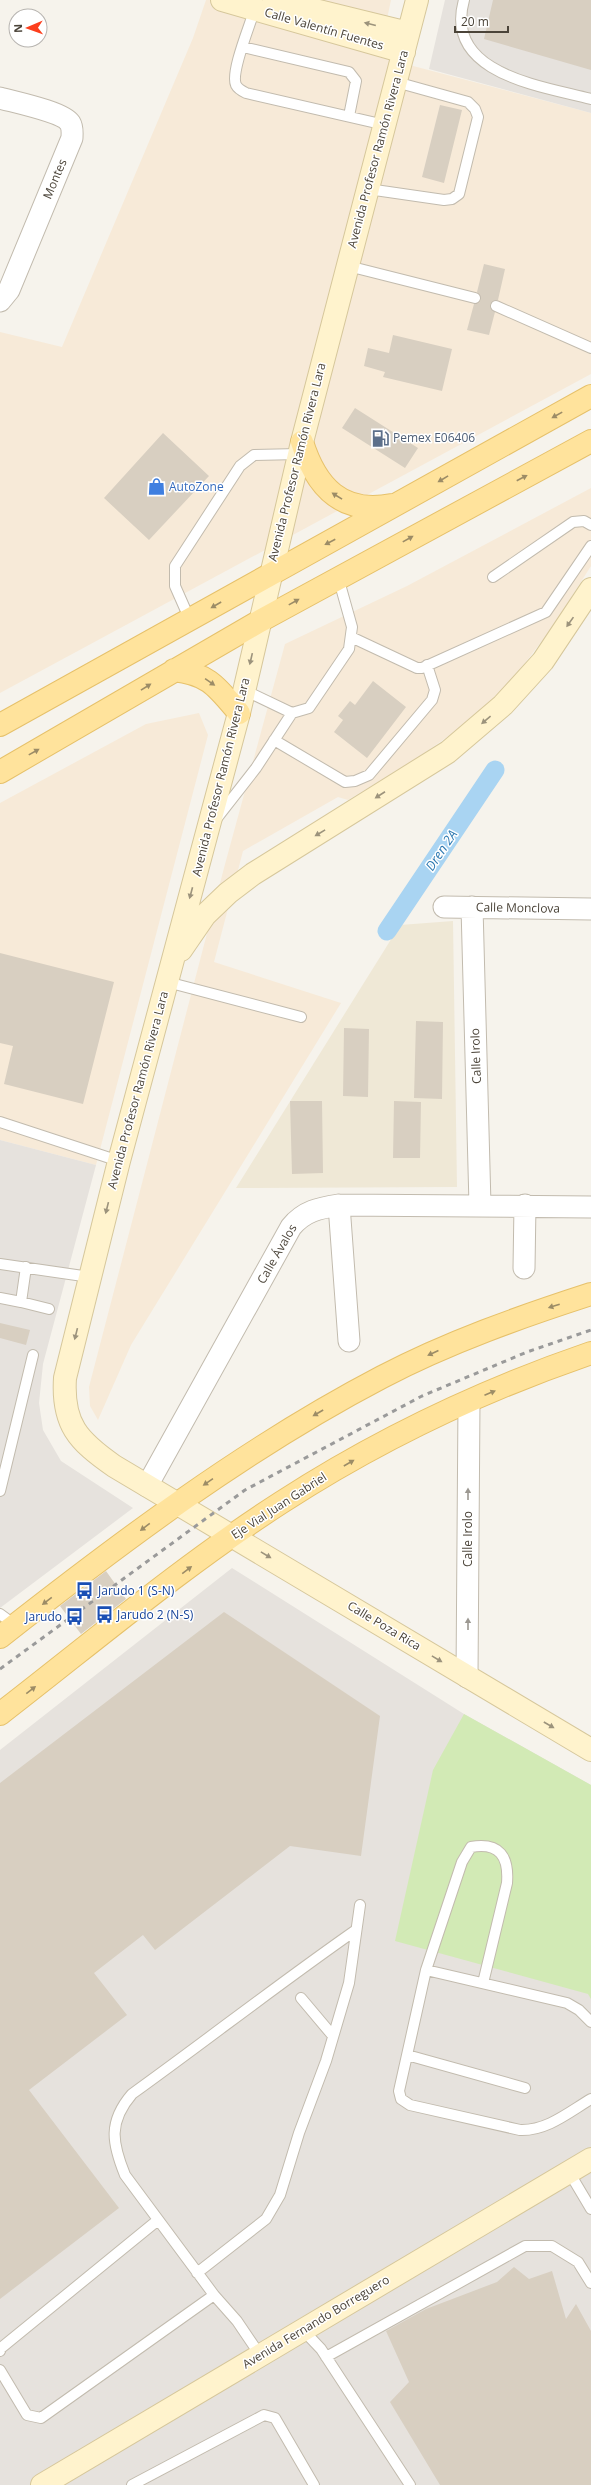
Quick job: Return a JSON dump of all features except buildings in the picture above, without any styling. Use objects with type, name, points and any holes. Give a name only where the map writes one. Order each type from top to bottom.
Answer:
[{"type":"main road","name":"Calle Valentín Fuentes","points":[[222,0],[310,11]]},
{"type":"main road","name":"Calle Valentín Fuentes","points":[[274,0],[406,42]]},
{"type":"main road","name":"Avenida Profesor Ramón Rivera Lara","points":[[176,1504],[90,1449],[76,1433],[65,1408],[66,1378],[119,1160],[244,690],[301,448],[416,0]]},
{"type":"main road","points":[[0,724],[401,504],[591,396]]},
{"type":"main road","points":[[0,772],[96,718],[260,620],[591,441]]},
{"type":"main road","points":[[301,448],[320,482],[336,497],[356,506],[377,508],[401,504]]},
{"type":"main road","points":[[170,972],[205,916],[228,893],[253,874],[448,752],[503,705],[543,661],[591,589]]},
{"type":"main road","points":[[174,670],[194,672],[204,678],[216,687],[238,713]]},
{"type":"main road","points":[[5,1625],[176,1504],[261,1447],[382,1377],[443,1348],[538,1311],[591,1294]]},
{"type":"main road","name":"Eje Vial Juan Gabriel","points":[[0,1714],[233,1535],[283,1501],[404,1432],[549,1368],[591,1353]]},
{"type":"main road","name":"Calle Poza Rica","points":[[176,1504],[233,1535],[467,1677],[591,1750]]},
{"type":"main road","name":"Avenida Fernando Borreguero","points":[[42,2485],[591,2159]]},
{"type":"street","name":"Montes","points":[[0,98],[59,116],[70,124],[72,131],[72,138],[9,290],[0,301]]},
{"type":"street","name":"Calle Monclova","points":[[444,907],[591,909]]},
{"type":"street","name":"Calle Irolo","points":[[472,907],[480,1205]]},
{"type":"street","name":"Calle Ávalos","points":[[148,1486],[290,1227],[299,1217],[313,1209],[339,1205],[525,1205],[591,1207]]},
{"type":"street","points":[[339,1205],[349,1341]]},
{"type":"street","points":[[524,1268],[525,1205]]},
{"type":"street","name":"Calle Irolo","points":[[467,1677],[469,1402]]},
{"type":"lane","points":[[464,0],[462,31],[470,47],[485,65],[506,76],[591,99]]},
{"type":"lane","points":[[256,5],[243,47],[235,79],[236,85],[246,94],[385,125]]},
{"type":"lane","points":[[243,47],[349,72],[356,81],[349,116]]},
{"type":"lane","points":[[368,189],[444,200],[452,199],[459,194],[478,117],[475,109],[468,102],[396,82]]},
{"type":"lane","points":[[348,266],[475,298]]},
{"type":"lane","points":[[496,306],[591,348]]},
{"type":"lane","points":[[190,620],[175,586],[175,566],[240,466],[254,455],[301,448]]},
{"type":"lane","points":[[493,577],[573,522],[584,521],[591,525]]},
{"type":"lane","points":[[351,637],[417,668],[427,665],[546,612],[591,546]]},
{"type":"lane","points":[[206,833],[292,713],[309,708],[349,649],[352,627],[338,578]]},
{"type":"lane","points":[[274,740],[345,782],[355,781],[369,775],[432,700],[435,690],[427,665]]},
{"type":"lane","points":[[244,690],[292,713]]},
{"type":"lane","points":[[170,972],[301,1017]]},
{"type":"lane","points":[[0,1122],[119,1160]]},
{"type":"lane","points":[[0,1264],[90,1277]]},
{"type":"lane","points":[[21,1302],[26,1267]]},
{"type":"lane","points":[[0,1298],[48,1308]]},
{"type":"lane","points":[[0,1491],[33,1356]]},
{"type":"lane","points":[[483,1983],[507,1883],[508,1870],[507,1861],[502,1854],[481,1846],[471,1847],[462,1862],[426,1970],[399,2091],[401,2099],[410,2105],[520,2130],[534,2130],[546,2126],[591,2099]]},
{"type":"lane","points":[[197,2273],[266,2219],[274,2208],[333,2036],[349,1983],[360,1904]]},
{"type":"lane","points":[[260,2355],[125,2175],[116,2153],[114,2129],[120,2108],[132,2094],[225,2027],[277,1985],[356,1930]]},
{"type":"lane","points":[[426,1970],[567,2004],[579,2010],[591,2022]]},
{"type":"lane","points":[[301,1998],[333,2036]]},
{"type":"lane","points":[[407,2055],[526,2088]]},
{"type":"lane","points":[[569,2172],[591,2209]]},
{"type":"lane","points":[[0,2351],[1,2348],[158,2220]]},
{"type":"lane","points":[[326,2357],[525,2246],[552,2246],[578,2262],[591,2283]]},
{"type":"lane","points":[[0,2370],[27,2415],[41,2418],[214,2295]]},
{"type":"lane","points":[[303,2330],[326,2357],[410,2485]]},
{"type":"lane","points":[[132,2485],[264,2415],[275,2418],[314,2485]]},
{"type":"shaded area","points":[[206,0],[391,0],[379,57],[591,113],[591,374],[0,693],[0,332],[62,347],[193,38]]},
{"type":"shaded area","points":[[445,0],[591,0],[591,113],[429,69]]},
{"type":"shaded area","points":[[591,488],[591,566],[551,629],[509,684],[466,724],[414,760],[348,800],[338,797],[243,851],[214,962],[341,1003],[131,1345],[98,1420],[90,1406],[89,1387],[224,868],[285,644],[407,586]]},
{"type":"shaded area","points":[[199,713],[208,735],[96,1165],[0,1140],[0,803],[146,724]]},
{"type":"shaded area","points":[[453,921],[457,1187],[236,1188],[400,925]]},
{"type":"shaded area","points":[[0,1140],[96,1165],[43,1364],[39,1403],[43,1430],[61,1461],[133,1508],[0,1608]]},
{"type":"shaded area","points":[[232,1568],[464,1714],[591,1785],[591,2485],[0,2485],[0,1750]]},
{"type":"green space","points":[[464,1714],[591,1785],[591,1999],[588,1994],[395,1941],[433,1770]]},
{"type":"waterway","name":"Dren 2A","points":[[387,931],[495,770]]},
{"type":"railway","points":[[0,1669],[245,1490],[422,1396],[527,1352],[591,1330]]},
{"type":"place","name":"Pemex E06406","points":[[380,438]]},
{"type":"place","name":"AutoZone","points":[[156,487]]},
{"type":"place","name":"Jarudo 1 (S-N)","points":[[85,1591]]},
{"type":"place","name":"Jarudo 2 (N-S)","points":[[104,1615]]},
{"type":"place","name":"Jarudo","points":[[75,1617]]}]
